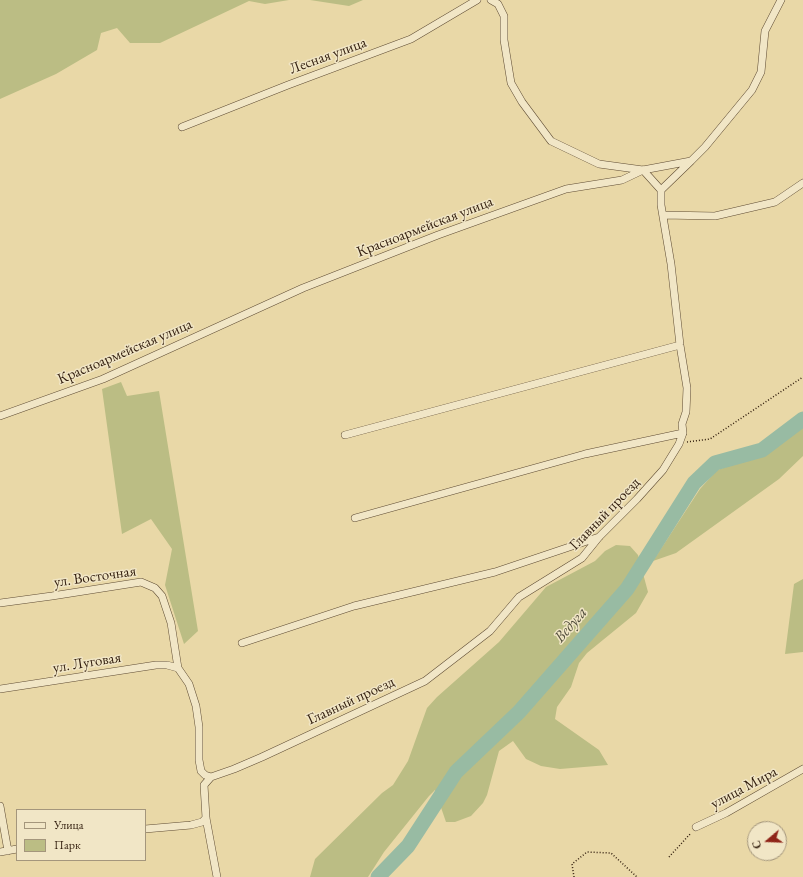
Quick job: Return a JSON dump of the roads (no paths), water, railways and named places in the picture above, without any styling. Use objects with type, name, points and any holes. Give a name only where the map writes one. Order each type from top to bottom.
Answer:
[{"type":"street","name":"Лесная улица","points":[[182,127],[411,39],[477,0]]},
{"type":"street","points":[[491,0],[498,4],[504,16],[504,40],[511,83],[522,102],[551,141],[599,164],[643,170],[661,190],[705,147],[752,90],[761,72],[765,31],[781,0]]},
{"type":"street","name":"Красноармейская улица","points":[[0,416],[103,379],[303,288],[431,238],[566,189],[622,180],[643,170],[691,161]]},
{"type":"street","points":[[663,215],[722,215],[775,202],[803,183]]},
{"type":"street","name":"Главный проезд","points":[[211,777],[262,757],[426,681],[490,631],[519,597],[582,558],[599,537],[637,500],[664,470],[679,444],[683,433],[682,424],[686,412],[687,388],[680,345],[671,264],[661,205],[661,190]]},
{"type":"street","points":[[345,436],[680,345]]},
{"type":"street","points":[[355,518],[585,454],[683,433]]},
{"type":"street","points":[[242,644],[354,606],[495,572],[599,537]]},
{"type":"street","name":"ул. Восточная","points":[[0,603],[140,582],[150,585],[162,596],[167,609],[174,638],[178,668]]},
{"type":"street","name":"ул. Луговая","points":[[0,689],[156,665],[167,665],[178,668]]},
{"type":"street","points":[[178,668],[189,684],[196,706],[199,727],[199,760],[201,770],[205,775],[211,777],[204,785],[206,818],[217,877]]},
{"type":"street","name":"улица Мира","points":[[696,827],[732,810],[803,769]]},
{"type":"street","points":[[0,806],[4,851],[16,849]]},
{"type":"street","points":[[146,829],[191,825],[202,822],[206,818]]},
{"type":"waterway","name":"Ведуга","points":[[378,877],[408,846],[456,772],[519,712],[627,589],[694,483],[715,463],[762,450],[803,419]]}]
